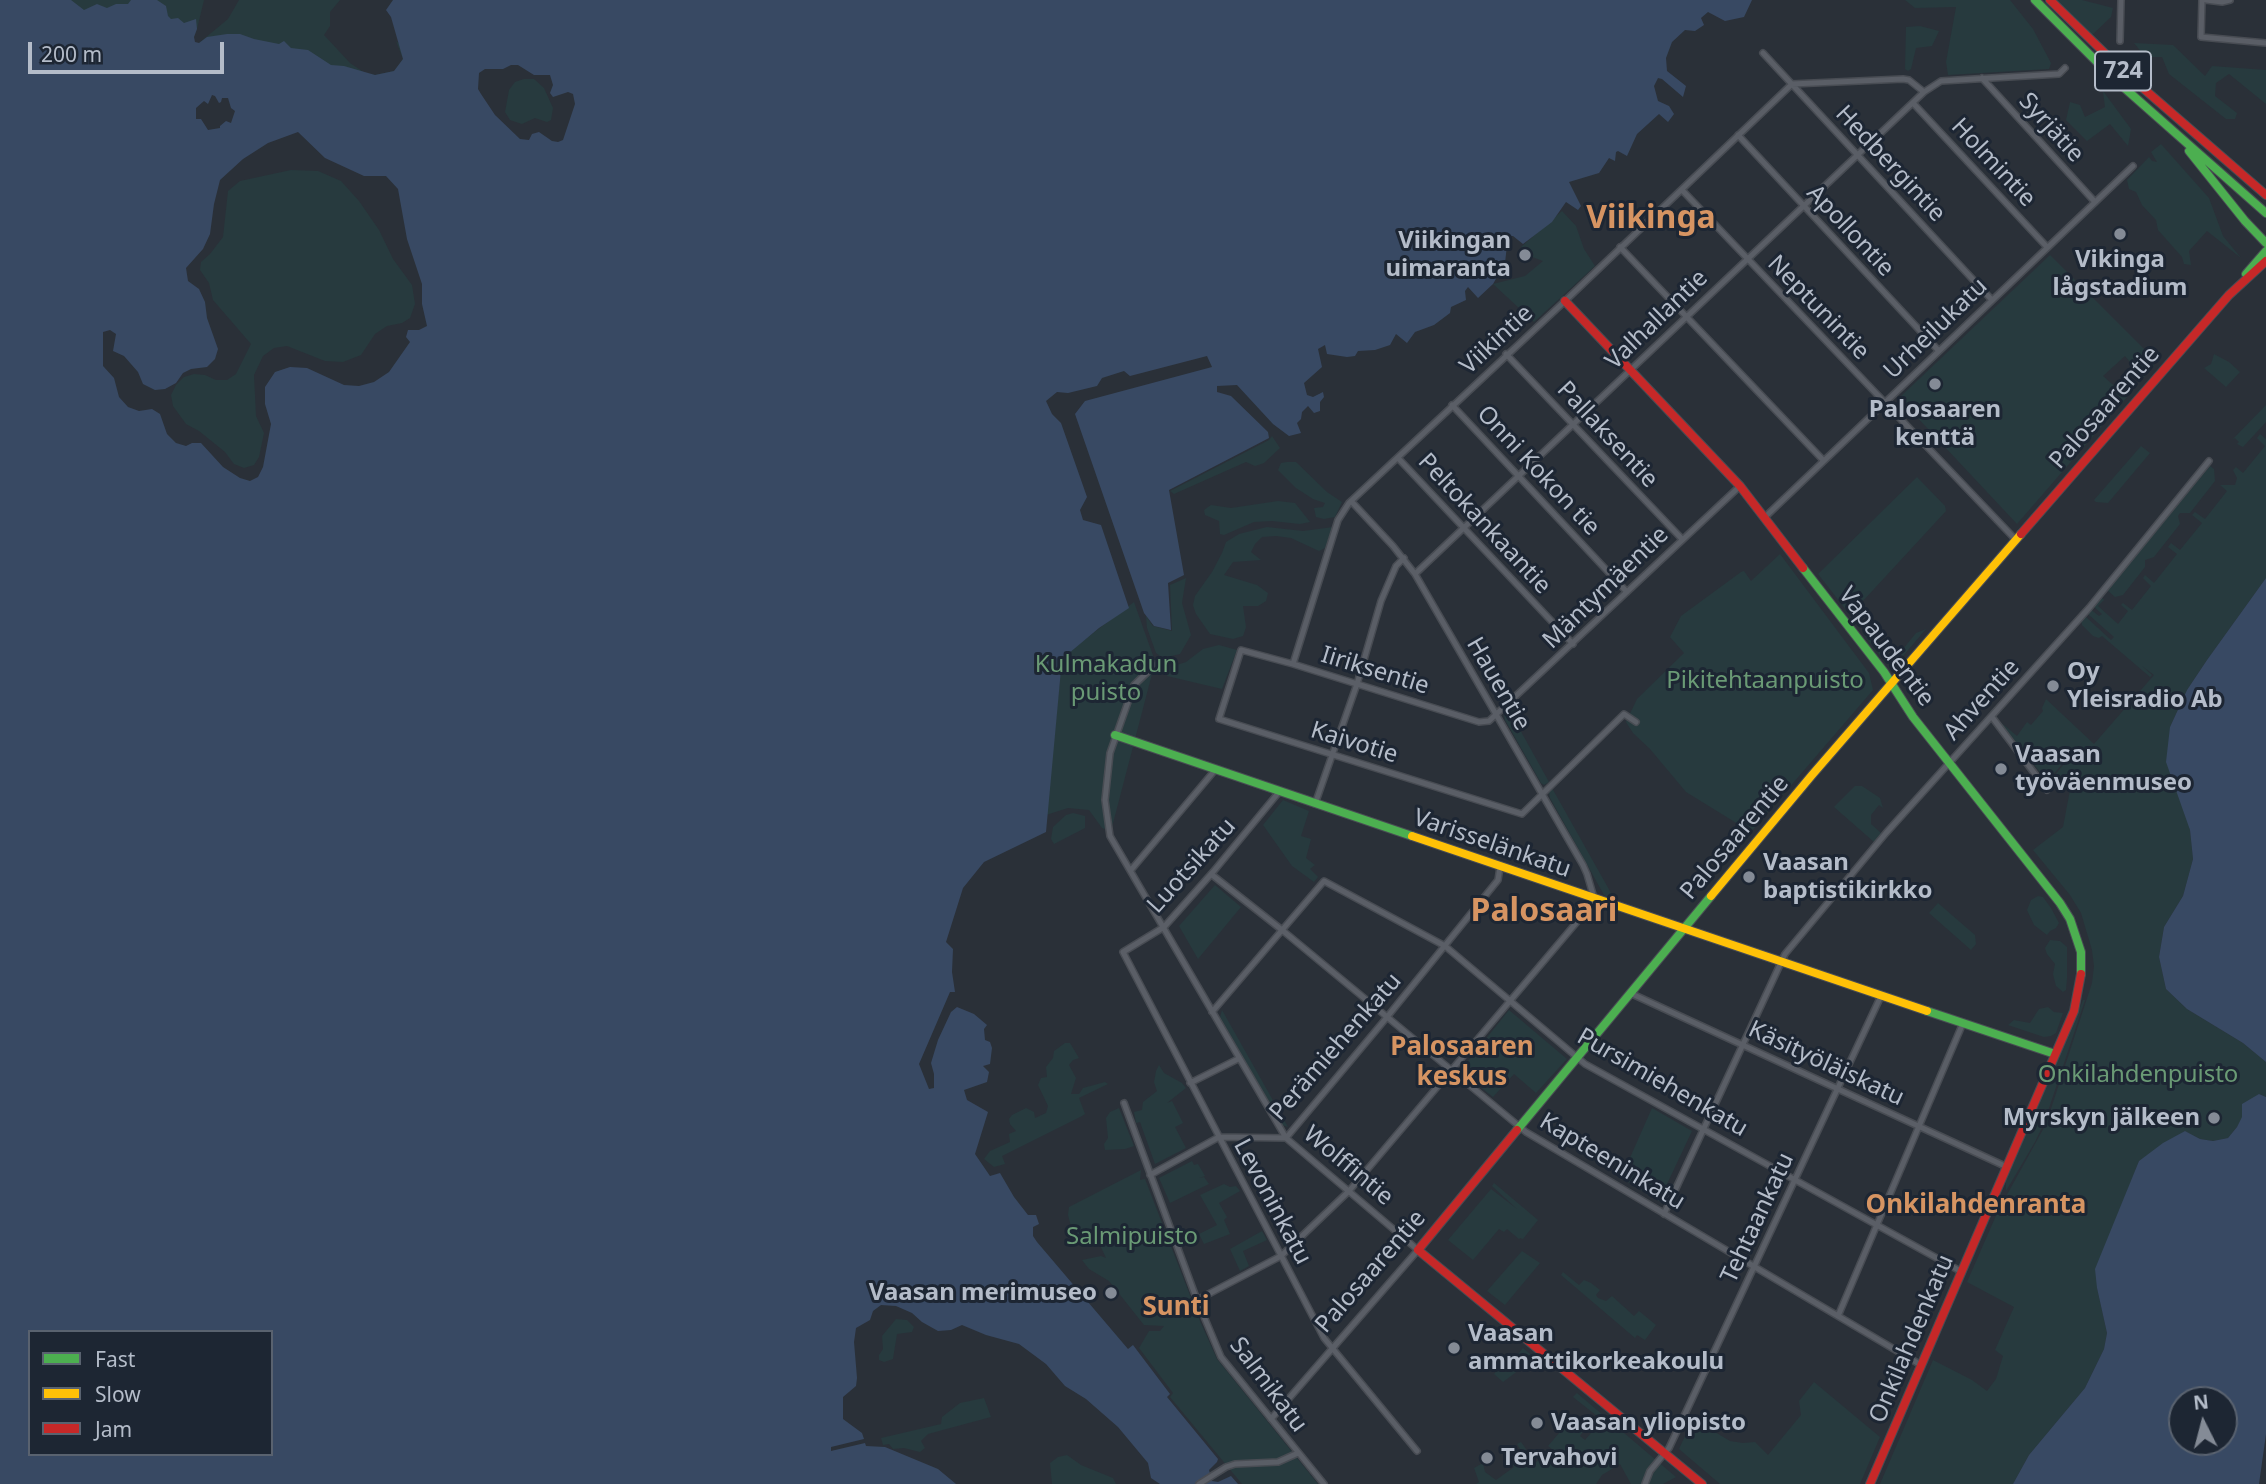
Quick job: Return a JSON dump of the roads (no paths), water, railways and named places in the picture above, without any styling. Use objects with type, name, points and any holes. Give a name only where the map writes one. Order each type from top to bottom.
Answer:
[{"type":"main road","name":"724","points":[[2035,0],[2112,77],[2266,214]]},
{"type":"main road","name":"724","points":[[2050,0],[2121,69],[2266,195]]},
{"type":"main road","points":[[2178,136],[2245,221],[2263,256]]},
{"type":"main road","name":"Palosaarentie","points":[[1418,1250],[1812,775],[2263,256]]},
{"type":"main road","name":"Vapaudentie","points":[[1564,301],[1740,486],[1892,685],[1913,717],[2060,903],[2070,919],[2081,952],[2081,982],[2074,1011],[2055,1054]]},
{"type":"main road","name":"Varisselänkatu","points":[[1115,735],[2055,1054]]},
{"type":"main road","name":"Onkilahdenkatu","points":[[1870,1484],[2055,1054]]},
{"type":"main road","name":"Wolffintie","points":[[1418,1250],[1702,1484]]},
{"type":"street","points":[[2120,41],[2122,0]]},
{"type":"street","points":[[2230,0],[2204,0],[2200,22],[2201,37],[2266,43]]},
{"type":"street","name":"Hedbergintie","points":[[1763,52],[1992,299]]},
{"type":"street","points":[[1792,84],[1903,79],[1909,80],[1924,92],[1941,81],[2059,74],[2065,68]]},
{"type":"street","name":"Syrjätie","points":[[1982,78],[2095,202]]},
{"type":"street","name":"Viikintie","points":[[1293,664],[1338,520],[1351,500],[1792,84]]},
{"type":"street","name":"Valhallantie","points":[[1415,574],[1924,92]]},
{"type":"street","name":"Holmintie","points":[[1913,103],[2047,247]]},
{"type":"street","name":"Apollontie","points":[[1738,135],[1938,350]]},
{"type":"street","name":"Urheilukatu","points":[[1764,517],[2133,166]]},
{"type":"street","name":"Neptunintie","points":[[1682,190],[2016,540]]},
{"type":"street","points":[[1620,247],[1823,460]]},
{"type":"street","name":"Pallaksentie","points":[[1506,354],[1682,540]]},
{"type":"street","name":"Onni Kokon tie","points":[[1452,405],[1627,592]]},
{"type":"street","name":"Peltokankaantie","points":[[1398,458],[1573,645]]},
{"type":"street","name":"Ahventie","points":[[1664,1214],[1785,954],[1886,833],[2089,608],[2209,461]]},
{"type":"street","name":"Mäntymäentie","points":[[1496,715],[1740,486]]},
{"type":"street","name":"Hauentie","points":[[1351,500],[1404,558],[1415,574],[1587,874],[1594,898]]},
{"type":"street","points":[[1315,804],[1357,684],[1381,601],[1396,566],[1404,558]]},
{"type":"street","name":"Iiriksentie","points":[[1241,650],[1479,722],[1489,721],[1496,715]]},
{"type":"street","name":"Kaivotie","points":[[1241,650],[1219,719],[1522,814],[1542,794]]},
{"type":"street","name":"Wolffintie","points":[[1156,664],[1134,684],[1110,753],[1105,800],[1110,836],[1286,1138],[1418,1250]]},
{"type":"street","points":[[1542,794],[1624,714],[1636,722]]},
{"type":"street","points":[[1992,717],[2047,790]]},
{"type":"street","points":[[1131,870],[1215,771]]},
{"type":"street","name":"Luotsikatu","points":[[1123,952],[1164,927],[1279,792]]},
{"type":"street","name":"Perämiehenkatu","points":[[1150,1175],[1219,1138],[1286,1138],[1498,880],[1500,867]]},
{"type":"street","name":"Kapteeninkatu","points":[[1211,874],[1520,1128],[1921,1365]]},
{"type":"street","name":"Pursimiehenkatu","points":[[1282,930],[1324,881],[1445,946],[1578,1058],[1962,1272]]},
{"type":"street","points":[[1197,1300],[1281,1256],[1349,1191],[1594,898]]},
{"type":"street","points":[[1212,1012],[1282,930]]},
{"type":"street","name":"Levoninkatu","points":[[1123,952],[1324,1338],[1416,1451]]},
{"type":"street","name":"Käsityöläiskatu","points":[[1630,993],[2007,1167]]},
{"type":"street","name":"Tehtaankatu","points":[[1645,1484],[1650,1471],[1665,1454],[1881,996]]},
{"type":"street","points":[[1838,1316],[1963,1023]]},
{"type":"street","points":[[1190,1083],[1238,1059]]},
{"type":"street","name":"Salmikatu","points":[[1124,1102],[1197,1300],[1221,1357],[1324,1484]]},
{"type":"street","name":"Palosaarentie","points":[[1270,1419],[1418,1250]]},
{"type":"street","points":[[1199,1484],[1235,1464],[1278,1462],[1298,1453]]},
{"type":"water","points":[[0,0],[71,0],[84,10],[97,4],[107,8],[116,4],[128,4],[131,0],[157,0],[166,6],[171,19],[178,18],[184,23],[196,19],[195,42],[227,34],[240,34],[279,44],[284,41],[291,48],[308,50],[331,65],[375,75],[394,71],[403,59],[391,17],[386,10],[393,0],[1752,0],[1744,17],[1725,21],[1708,12],[1701,18],[1704,25],[1695,31],[1685,30],[1672,42],[1666,58],[1667,71],[1686,86],[1683,97],[1662,79],[1658,78],[1654,86],[1658,101],[1669,106],[1674,114],[1668,122],[1659,114],[1637,134],[1627,156],[1618,151],[1615,161],[1609,158],[1599,173],[1569,182],[1581,206],[1578,210],[1566,202],[1552,222],[1523,244],[1513,236],[1508,236],[1505,263],[1493,284],[1478,298],[1468,287],[1465,291],[1466,300],[1451,307],[1450,313],[1434,325],[1415,332],[1407,343],[1396,334],[1390,345],[1375,350],[1358,351],[1355,356],[1347,357],[1327,354],[1325,345],[1318,349],[1322,367],[1304,383],[1307,395],[1313,397],[1323,392],[1324,397],[1320,402],[1320,411],[1314,413],[1308,406],[1302,412],[1297,423],[1301,433],[1289,436],[1273,424],[1237,385],[1217,386],[1217,392],[1231,396],[1268,432],[1269,438],[1169,490],[1184,575],[1168,583],[1171,630],[1154,626],[1144,613],[1075,414],[1085,401],[1212,367],[1207,356],[1130,376],[1124,371],[1102,378],[1097,386],[1068,393],[1057,392],[1046,401],[1052,414],[1061,423],[1087,497],[1080,510],[1083,520],[1101,525],[1129,608],[1099,628],[1062,659],[1046,832],[984,862],[963,888],[946,942],[953,949],[955,992],[950,992],[919,1064],[929,1089],[934,1088],[931,1063],[951,1012],[957,1007],[974,1014],[987,1025],[984,1029],[985,1040],[990,1042],[992,1048],[990,1064],[983,1066],[989,1072],[987,1082],[964,1090],[967,1100],[988,1112],[975,1154],[990,1176],[1000,1173],[1028,1215],[1036,1215],[1039,1224],[1033,1227],[1033,1236],[1037,1242],[1128,1349],[1133,1345],[1170,1394],[1167,1397],[1218,1459],[1209,1470],[1212,1481],[1218,1482],[1231,1476],[1238,1484],[1160,1484],[1151,1478],[1148,1463],[1118,1427],[1086,1399],[1065,1386],[1046,1364],[1019,1344],[962,1325],[951,1330],[938,1331],[912,1313],[896,1306],[881,1305],[873,1311],[870,1320],[856,1328],[856,1386],[843,1397],[843,1419],[862,1433],[864,1439],[831,1447],[831,1451],[865,1443],[866,1446],[885,1447],[938,1469],[956,1484],[0,1484]],"holes":[[[518,65],[534,75],[550,75],[553,85],[550,93],[553,97],[568,92],[573,94],[575,104],[563,140],[552,141],[539,132],[532,134],[529,140],[520,139],[495,115],[478,89],[479,73],[485,69],[503,69]],[[212,95],[219,103],[222,98],[228,98],[235,111],[231,123],[226,121],[220,128],[208,130],[201,119],[196,119],[196,108],[204,101],[208,104]],[[298,132],[325,158],[364,176],[386,176],[398,189],[407,239],[422,284],[422,304],[427,326],[419,330],[408,330],[406,337],[410,342],[389,372],[374,382],[359,386],[344,385],[307,368],[290,367],[275,372],[265,387],[265,404],[271,424],[263,467],[258,477],[250,481],[223,467],[201,443],[186,446],[176,443],[167,434],[160,414],[152,409],[139,411],[128,407],[119,397],[114,378],[103,366],[103,332],[110,330],[116,334],[113,351],[124,356],[138,372],[143,384],[155,390],[165,389],[176,383],[183,373],[207,367],[215,359],[218,349],[207,318],[205,302],[199,289],[188,281],[186,268],[203,249],[210,234],[220,180],[243,159],[268,143]]]},
{"type":"water","points":[[2266,578],[2266,1062],[2243,1043],[2187,1009],[2166,989],[2159,957],[2164,927],[2183,896],[2193,859],[2190,830],[2166,762],[2170,727],[2187,690]]},
{"type":"water","points":[[2259,1094],[2266,1097],[2266,1434],[2259,1484],[2013,1484],[2029,1455],[2085,1388],[2104,1349],[2107,1333],[2095,1269],[2139,1161],[2185,1131],[2200,1139],[2213,1141],[2228,1138],[2242,1117],[2242,1104]]},
{"type":"place","name":"Vikinga lågstadium","points":[[2120,234]]},
{"type":"place","name":"Viikingan uimaranta","points":[[1525,255]]},
{"type":"place","name":"Palosaaren kenttä","points":[[1935,384]]},
{"type":"place","name":"Oy Yleisradio Ab","points":[[2053,686]]},
{"type":"place","name":"Vaasan työväenmuseo","points":[[2001,769]]},
{"type":"place","name":"Vaasan baptistikirkko","points":[[1749,877]]},
{"type":"place","name":"Myrskyn jälkeen","points":[[2214,1118]]},
{"type":"place","name":"Vaasan merimuseo","points":[[1111,1293]]},
{"type":"place","name":"Vaasan ammattikorkeakoulu","points":[[1454,1348]]},
{"type":"place","name":"Vaasan yliopisto","points":[[1537,1423]]},
{"type":"place","name":"Tervahovi","points":[[1487,1458]]},
{"type":"district","name":"Viikinga","points":[[1651,219]]},
{"type":"district","name":"Palosaari","points":[[1544,912]]},
{"type":"district","name":"Palosaaren keskus","points":[[1462,1063]]},
{"type":"district","name":"Onkilahdenranta","points":[[1976,1206]]},
{"type":"district","name":"Sunti","points":[[1176,1308]]},
{"type":"park label","name":"Kulmakadun puisto","points":[[1106,679]]},
{"type":"park label","name":"Pikitehtaanpuisto","points":[[1765,681]]},
{"type":"park label","name":"Onkilahdenpuisto","points":[[2138,1075]]},
{"type":"park label","name":"Salmipuisto","points":[[1132,1237]]}]
